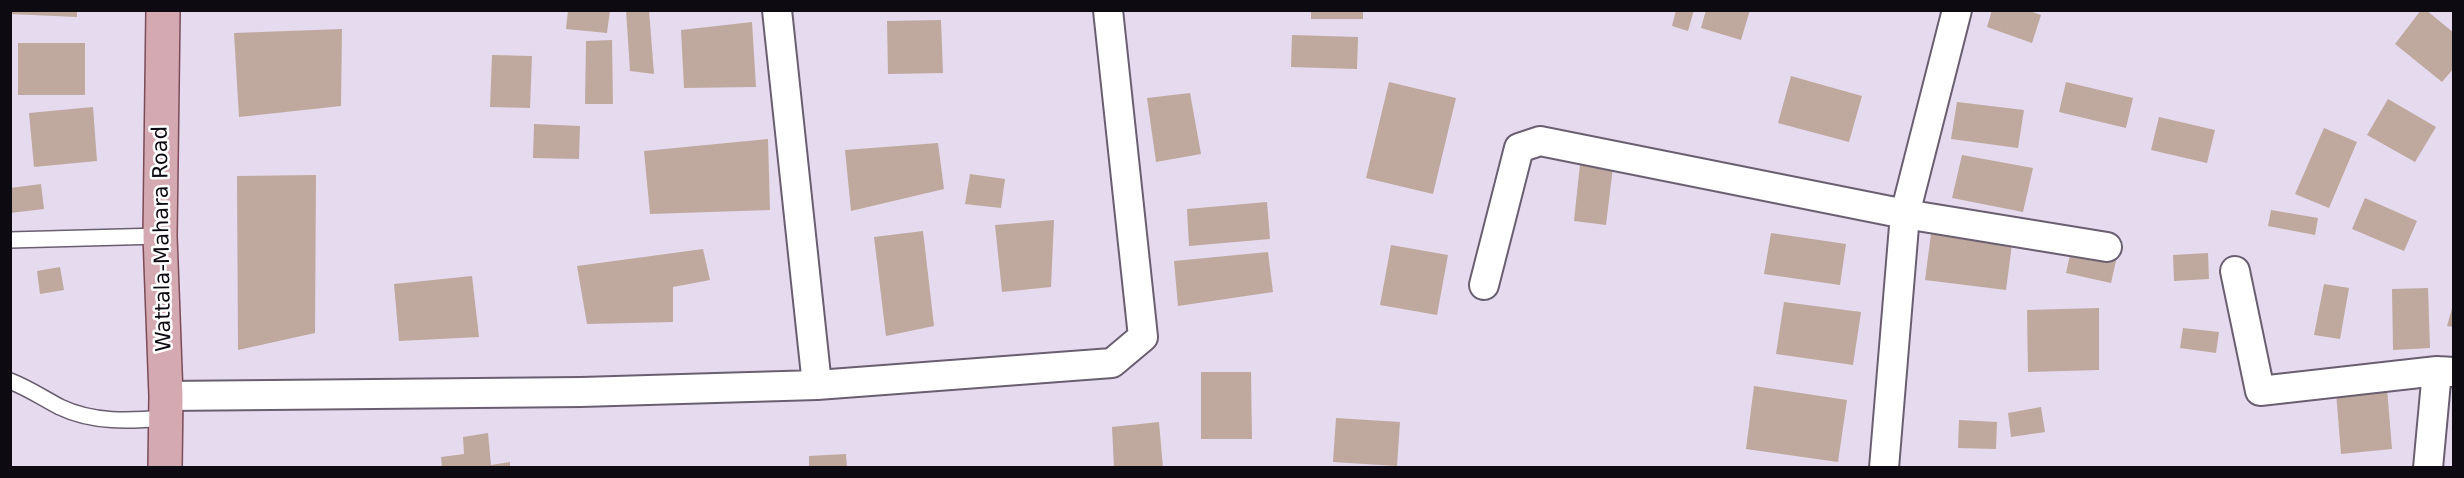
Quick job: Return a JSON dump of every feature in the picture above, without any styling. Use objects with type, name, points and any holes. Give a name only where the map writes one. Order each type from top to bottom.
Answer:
[{"type":"main road","name":"Wattala-Mahara Road","points":[[163,10],[160,236],[166,407],[165,468]]},
{"type":"street","points":[[777,10],[817,385]]},
{"type":"street","points":[[166,407],[817,385],[1112,363],[1143,337],[1108,10]]},
{"type":"street","points":[[1884,468],[1905,214],[1957,10]]},
{"type":"street","points":[[1484,285],[1519,148],[1540,141],[1905,214],[2108,247]]},
{"type":"street","points":[[2235,271],[2260,391],[2445,372],[2428,468]]},
{"type":"lane","points":[[10,240],[160,236]]},
{"type":"lane","points":[[10,381],[32,390],[61,407],[89,417],[126,421],[166,407]]},
{"type":"building","points":[[10,10],[77,10],[77,17],[10,14]]},
{"type":"building","points":[[568,10],[610,10],[607,33],[566,29]]},
{"type":"building","points":[[626,10],[649,10],[654,74],[630,71]]},
{"type":"building","points":[[1311,10],[1363,10],[1363,19],[1311,19]]},
{"type":"building","points":[[1676,10],[1694,10],[1688,31],[1672,26]]},
{"type":"building","points":[[1706,10],[1750,10],[1741,40],[1701,28]]},
{"type":"building","points":[[1992,10],[2027,10],[2041,15],[2032,43],[1987,27]]},
{"type":"building","points":[[2421,10],[2426,10],[2454,33],[2454,68],[2442,82],[2395,44]]},
{"type":"building","points":[[941,20],[943,73],[888,74],[887,21]]},
{"type":"building","points":[[752,22],[756,87],[684,88],[681,30]]},
{"type":"building","points":[[342,29],[341,106],[239,117],[234,33]]},
{"type":"building","points":[[1292,35],[1358,37],[1357,69],[1291,67]]},
{"type":"building","points":[[612,40],[613,104],[585,104],[586,41]]},
{"type":"building","points":[[18,43],[85,43],[85,95],[18,95]]},
{"type":"building","points":[[492,55],[532,56],[530,108],[490,107]]},
{"type":"building","points":[[1791,76],[1862,96],[1849,142],[1778,123]]},
{"type":"building","points":[[1389,82],[1456,98],[1433,194],[1366,178]]},
{"type":"building","points":[[2066,82],[2133,98],[2126,128],[2059,112]]},
{"type":"building","points":[[1190,93],[1201,154],[1156,162],[1147,98]]},
{"type":"building","points":[[2388,99],[2436,127],[2415,162],[2367,135]]},
{"type":"building","points":[[1957,102],[2024,110],[2018,148],[1951,139]]},
{"type":"building","points":[[93,107],[97,161],[34,167],[29,113]]},
{"type":"building","points":[[2159,117],[2215,130],[2207,163],[2151,150]]},
{"type":"building","points":[[534,124],[580,126],[579,159],[533,158]]},
{"type":"building","points":[[2324,128],[2357,142],[2329,208],[2295,194]]},
{"type":"building","points":[[768,139],[770,210],[650,214],[644,151]]},
{"type":"building","points":[[938,143],[944,189],[851,211],[845,150]]},
{"type":"building","points":[[1962,155],[2033,168],[2023,212],[1952,198]]},
{"type":"building","points":[[1580,164],[1613,167],[1606,225],[1574,221]]},
{"type":"building","points":[[970,174],[1005,179],[1001,208],[965,204]]},
{"type":"building","points":[[316,175],[315,333],[238,350],[237,176]]},
{"type":"building","points":[[41,184],[44,209],[10,213],[10,188]]},
{"type":"building","points":[[2365,198],[2417,221],[2404,251],[2352,229]]},
{"type":"building","points":[[1267,202],[1270,239],[1189,246],[1187,209]]},
{"type":"building","points":[[2271,210],[2318,218],[2315,235],[2268,226]]},
{"type":"building","points":[[1054,220],[1051,287],[1002,292],[995,225]]},
{"type":"building","points":[[923,231],[934,326],[886,336],[874,237]]},
{"type":"building","points":[[1771,233],[1846,244],[1840,285],[1764,274]]},
{"type":"building","points":[[1931,234],[2012,244],[2006,290],[1925,280]]},
{"type":"building","points":[[1391,245],[1448,255],[1437,315],[1380,305]]},
{"type":"building","points":[[2072,246],[2117,256],[2111,283],[2066,273]]},
{"type":"building","points":[[703,249],[710,280],[673,287],[673,322],[587,324],[577,266]]},
{"type":"building","points":[[1268,252],[1273,292],[1178,306],[1174,261]]},
{"type":"building","points":[[2208,253],[2209,279],[2174,281],[2173,255]]},
{"type":"building","points":[[60,267],[64,290],[40,294],[37,271]]},
{"type":"building","points":[[472,276],[479,337],[399,341],[394,284]]},
{"type":"building","points":[[2324,284],[2349,288],[2340,339],[2314,335]]},
{"type":"building","points":[[2428,288],[2430,348],[2393,350],[2392,289]]},
{"type":"building","points":[[1784,302],[1861,312],[1853,365],[1776,354]]},
{"type":"building","points":[[2454,305],[2454,327],[2447,326]]},
{"type":"building","points":[[2099,308],[2099,370],[2028,372],[2027,310]]},
{"type":"building","points":[[2183,328],[2219,332],[2216,353],[2180,348]]},
{"type":"building","points":[[1201,372],[1251,372],[1252,439],[1201,439]]},
{"type":"building","points":[[1754,386],[1847,400],[1838,462],[1746,449]]},
{"type":"building","points":[[2387,388],[2392,449],[2341,454],[2336,392]]},
{"type":"building","points":[[2041,407],[2045,432],[2011,437],[2008,413]]},
{"type":"building","points":[[1336,418],[1400,422],[1397,466],[1333,462]]},
{"type":"building","points":[[1959,420],[1997,422],[1996,449],[1958,448]]},
{"type":"building","points":[[1159,422],[1163,468],[1114,468],[1112,427]]},
{"type":"building","points":[[488,433],[491,465],[510,462],[510,468],[442,468],[441,457],[464,454],[463,437]]},
{"type":"building","points":[[846,454],[847,468],[809,468],[809,456]]}]
